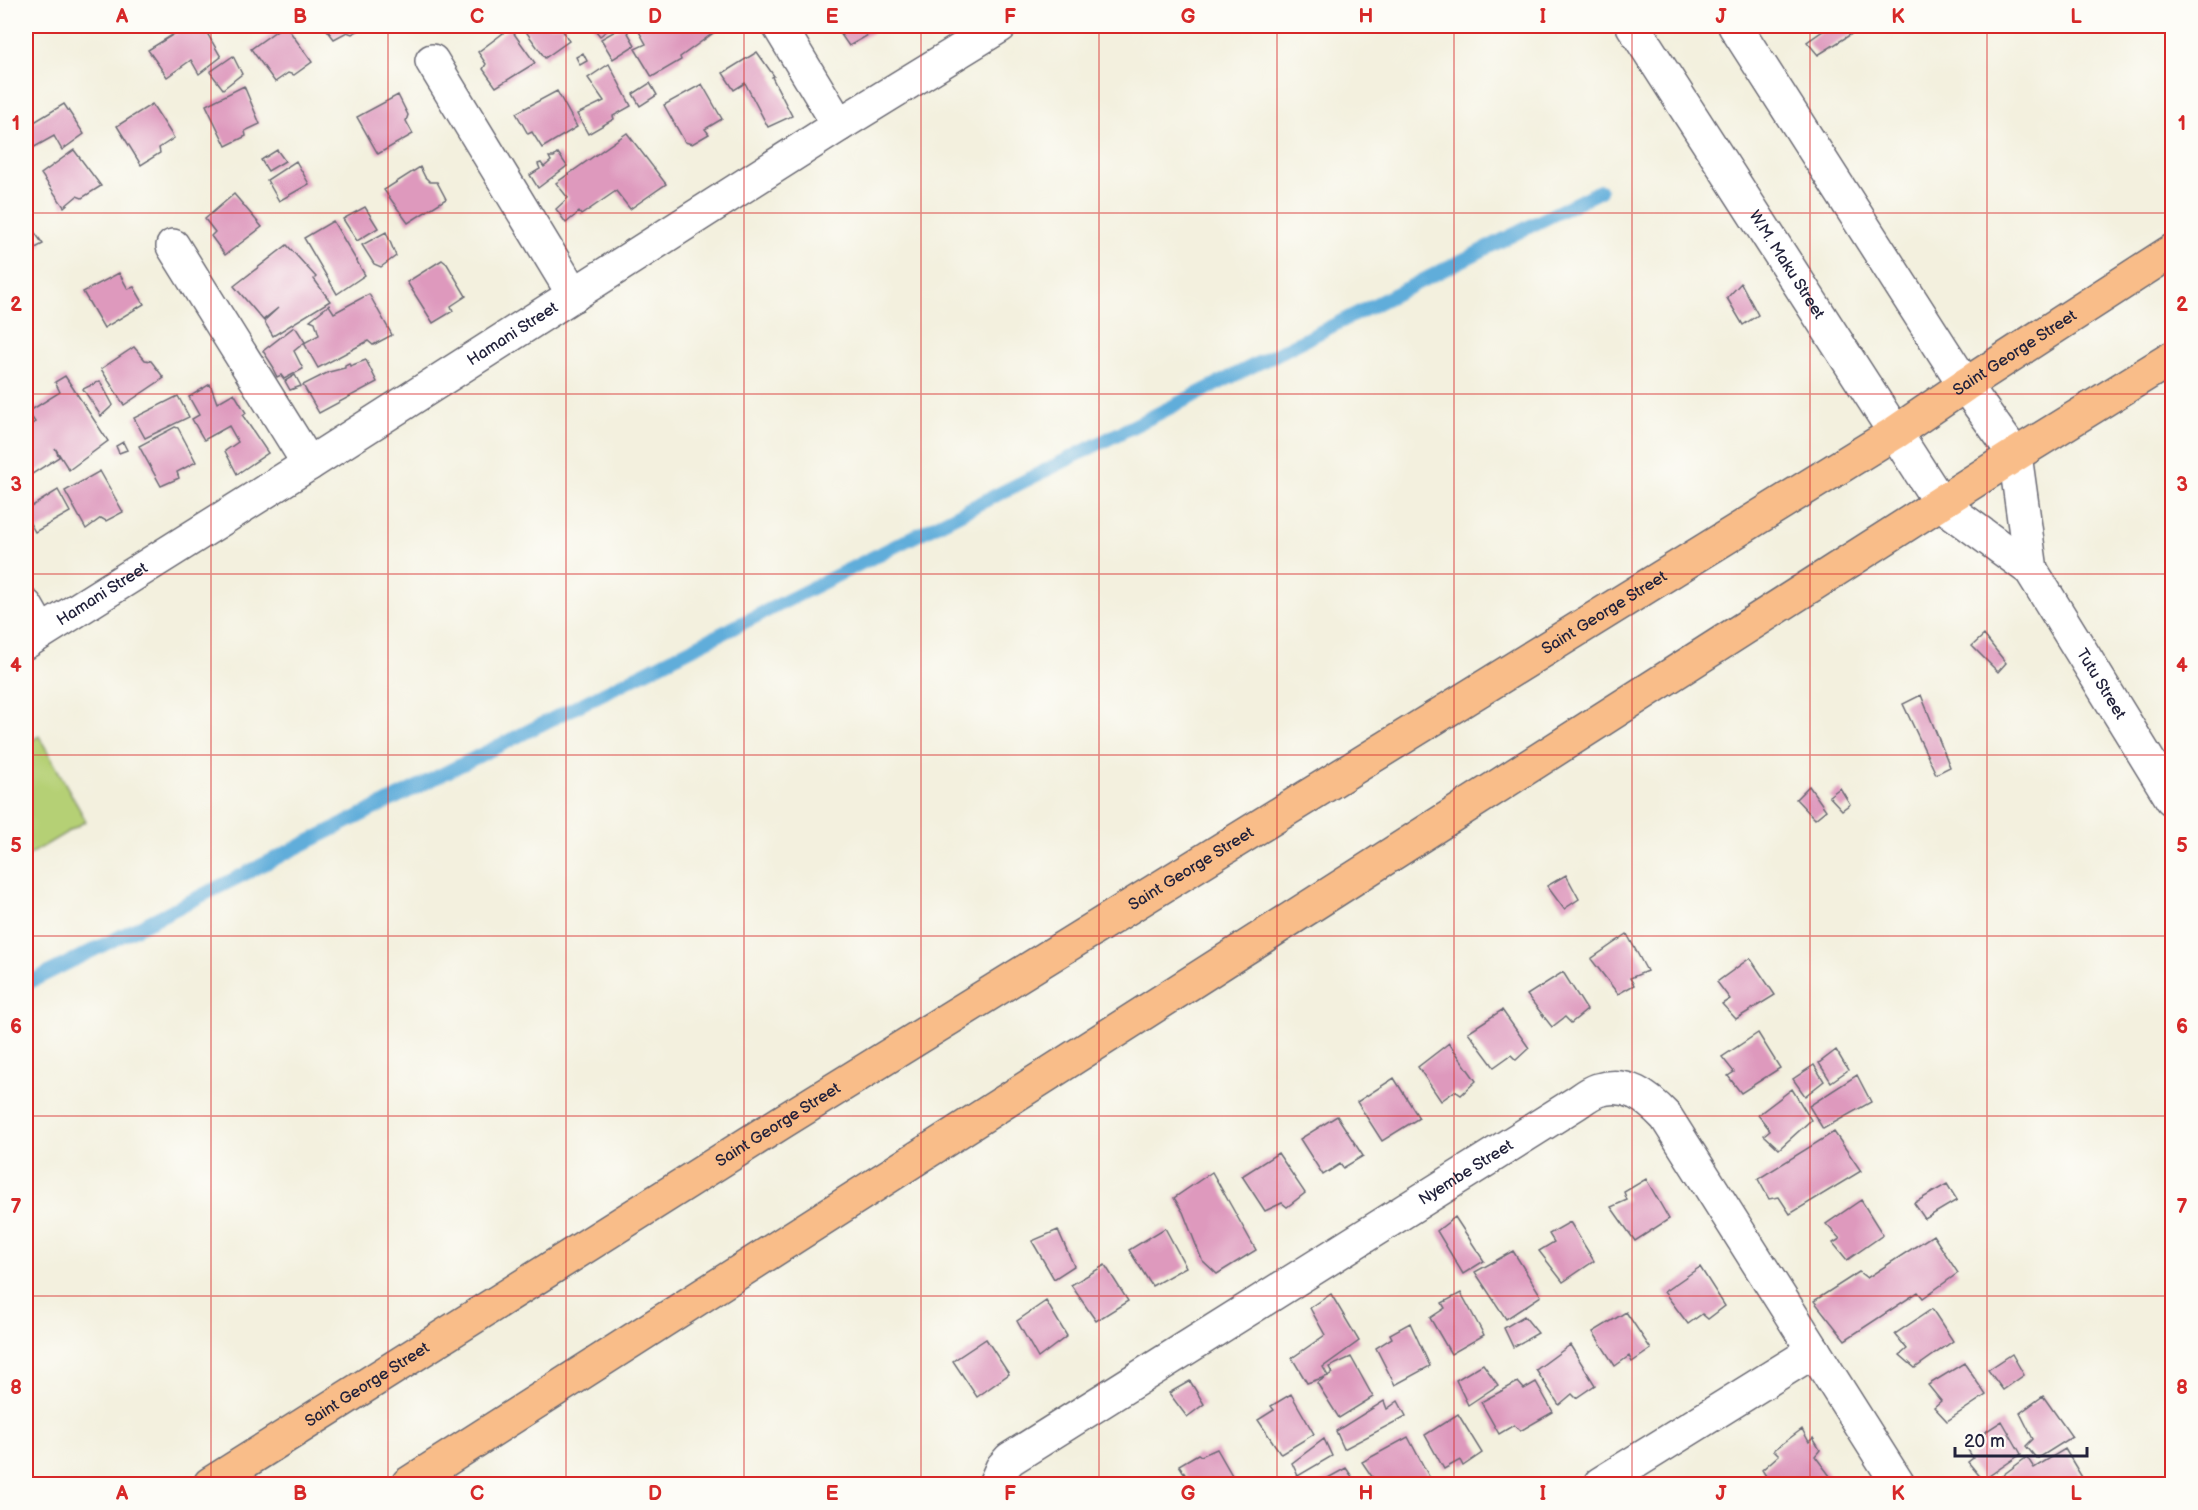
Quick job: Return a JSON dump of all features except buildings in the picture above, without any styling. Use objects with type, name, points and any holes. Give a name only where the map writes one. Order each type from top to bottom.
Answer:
[{"type":"main road","name":"Saint George Street","points":[[210,1485],[792,1116],[1896,432],[2172,251]]},
{"type":"main road","points":[[408,1485],[2015,455],[2172,358]]},
{"type":"street","points":[[779,26],[839,125]]},
{"type":"street","name":"Hamani Street","points":[[31,627],[309,464],[839,125],[1000,26]]},
{"type":"street","name":"W.M. Maku Street","points":[[1633,26],[1941,504]]},
{"type":"street","points":[[1735,26],[1965,385],[2015,455]]},
{"type":"street","points":[[432,61],[574,295]]},
{"type":"street","points":[[173,246],[309,464]]},
{"type":"street","name":"Tutu Street","points":[[2015,455],[2031,570]]},
{"type":"street","name":"Tutu Street","points":[[1941,504],[2031,570],[2172,799]]},
{"type":"street","name":"Nyembe Street","points":[[995,1485],[1002,1468],[1010,1459],[1035,1443],[1573,1105],[1598,1090],[1622,1088],[1636,1092],[1651,1101],[1666,1117],[1898,1485]]},
{"type":"street","points":[[1600,1485],[1814,1351]]},
{"type":"green space","points":[[39,736],[86,821],[26,857],[26,744]]},
{"type":"waterway","points":[[26,984],[1600,191]]}]
